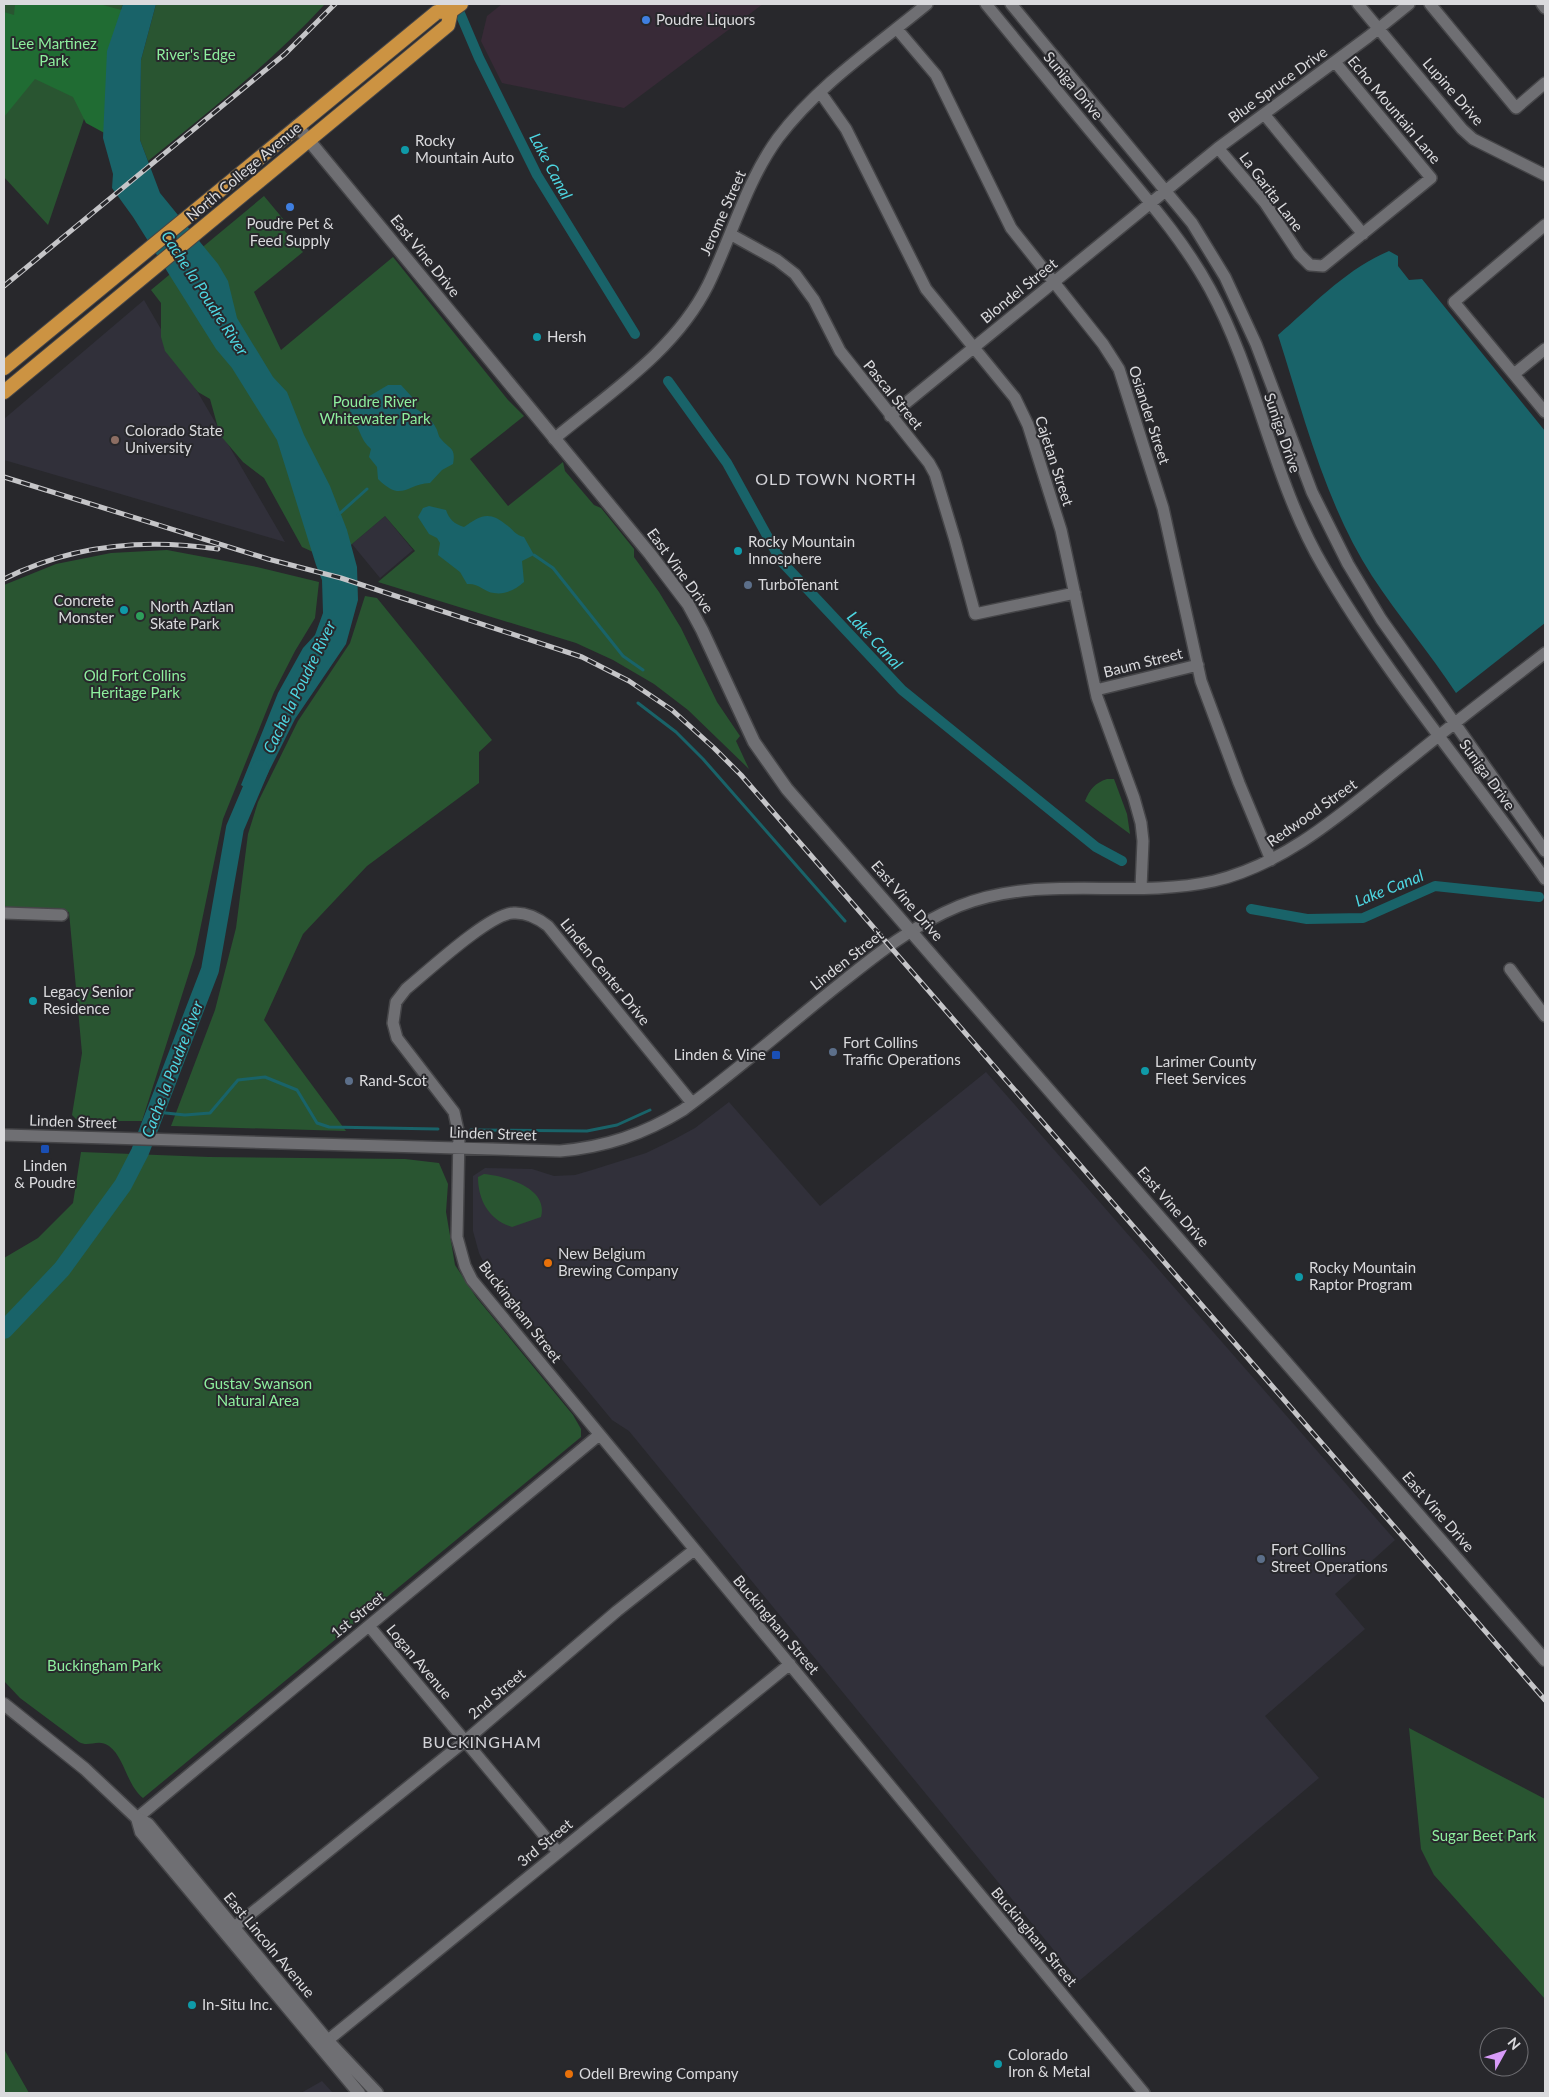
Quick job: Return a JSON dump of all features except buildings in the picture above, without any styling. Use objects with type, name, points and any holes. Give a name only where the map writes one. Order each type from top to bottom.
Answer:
[{"type":"highway","name":"North College Avenue","points":[[4,368],[437,12],[456,8]]},
{"type":"highway","name":"North College Avenue","points":[[4,392],[448,25],[456,8]]},
{"type":"main road","name":"East Vine Drive","points":[[297,126],[650,554],[688,604],[702,630],[743,721],[766,762],[787,789],[1545,1660]]},
{"type":"main road","name":"East Lincoln Avenue","points":[[4,1704],[85,1769],[137,1818],[141,1832],[229,1930],[324,2043],[359,2093]]},
{"type":"main road","name":"East Lincoln Avenue","points":[[324,2043],[376,2093]]},
{"type":"street","name":"Jerome Street","points":[[554,439],[644,365],[681,327],[707,286],[763,160],[798,114],[820,92],[927,4]]},
{"type":"street","name":"Suniga Drive","points":[[986,4],[1150,203],[1210,288],[1236,347],[1292,507],[1322,565],[1352,614],[1545,880]]},
{"type":"street","name":"Suniga Drive","points":[[1011,4],[1192,223],[1225,277],[1256,344],[1280,403],[1312,492],[1348,564],[1381,619],[1456,723],[1486,771],[1545,852]]},
{"type":"street","name":"Lupine Drive","points":[[1358,4],[1462,129],[1473,139],[1545,175]]},
{"type":"street","name":"Blue Spruce Drive","points":[[1166,190],[1218,148],[1335,62],[1409,4]]},
{"type":"street","points":[[1430,4],[1516,108],[1545,84]]},
{"type":"street","points":[[1542,4],[1545,8]]},
{"type":"street","name":"Osiander Street","points":[[897,29],[936,75],[1011,228],[1103,344],[1118,368],[1162,508],[1201,681],[1238,783],[1271,860]]},
{"type":"street","name":"Echo Mountain Lane","points":[[1335,62],[1431,178],[1363,234]]},
{"type":"street","name":"Cajetan Street","points":[[820,92],[846,129],[926,289],[1015,398],[1023,413],[1060,530],[1096,690],[1141,823],[1143,841],[1141,888]]},
{"type":"street","points":[[1264,114],[1363,234]]},
{"type":"street","name":"La Garita Lane","points":[[1218,148],[1265,203],[1299,254],[1310,265],[1323,266],[1363,234]]},
{"type":"street","name":"Blondel Street","points":[[890,416],[1166,190]]},
{"type":"street","points":[[1545,226],[1454,302],[1545,412]]},
{"type":"street","name":"Pascal Street","points":[[730,234],[777,260],[795,274],[814,300],[840,351],[929,463],[935,474],[974,614],[1075,594]]},
{"type":"street","points":[[1514,374],[1545,349]]},
{"type":"street","name":"Redwood Street","points":[[912,931],[958,907],[1001,892],[1067,887],[1162,889],[1241,874],[1271,860],[1344,811],[1545,653]]},
{"type":"street","name":"Baum Street","points":[[1096,690],[1198,666]]},
{"type":"street","points":[[4,913],[62,915]]},
{"type":"street","name":"Linden Center Drive","points":[[458,1148],[458,1127],[454,1112],[397,1038],[393,1014],[396,1002],[406,989],[492,921],[513,913],[529,914],[548,926],[692,1103]]},
{"type":"street","name":"Linden Street","points":[[4,1135],[560,1151],[600,1146],[649,1130],[692,1103],[888,946],[912,931]]},
{"type":"street","points":[[1510,969],[1545,1016]]},
{"type":"street","name":"Buckingham Street","points":[[458,1148],[457,1237],[465,1266],[481,1292],[1144,2093]]},
{"type":"street","name":"1st Street","points":[[137,1818],[599,1435]]},
{"type":"street","name":"2nd Street","points":[[229,1930],[465,1741],[617,1611],[694,1550]]},
{"type":"street","name":"Logan Avenue","points":[[369,1626],[558,1852]]},
{"type":"street","name":"3rd Street","points":[[324,2043],[790,1664]]},
{"type":"shaded area","points":[[502,4],[763,4],[624,108],[502,83],[481,41],[487,16]]},
{"type":"shaded area","name":"Colorado State University","points":[[144,300],[285,542],[4,460],[4,419]]},
{"type":"shaded area","points":[[385,516],[413,550],[380,578],[352,544]]},
{"type":"shaded area","points":[[986,1072],[1395,1540],[1335,1594],[1365,1629],[1265,1716],[1319,1778],[1079,1981],[629,1431],[612,1420],[487,1269],[479,1253],[473,1231],[473,1176],[485,1168],[532,1169],[554,1176],[575,1175],[646,1153],[695,1128],[729,1102],[820,1206]]},
{"type":"shaded area","points":[[322,2081],[333,2093],[301,2093]]},
{"type":"green space","name":"Lee Martinez Park","points":[[4,4],[123,4],[48,225],[4,177]]},
{"type":"green space","points":[[15,4],[99,4],[125,11],[110,136],[86,123],[73,97],[35,79],[4,117],[4,12],[14,15]]},
{"type":"green space","name":"River's Edge","points":[[156,4],[325,4],[262,66],[148,161],[140,140],[141,60]]},
{"type":"green space","name":"Poudre River Whitewater Park","points":[[264,196],[289,226],[284,230],[303,252],[254,292],[281,350],[393,257],[508,400],[524,416],[470,459],[508,506],[563,462],[565,471],[594,505],[601,508],[634,549],[634,557],[659,592],[681,628],[717,702],[740,736],[736,741],[749,769],[688,710],[654,684],[613,660],[576,643],[378,582],[415,551],[385,516],[339,555],[322,556],[302,547],[264,478],[243,462],[220,435],[210,399],[198,392],[165,351],[161,337],[161,303],[151,290]]},
{"type":"green space","name":"Old Fort Collins Heritage Park","points":[[167,550],[257,567],[319,582],[315,618],[295,651],[274,692],[223,819],[195,954],[142,1121],[78,1121],[72,1115],[82,1053],[69,912],[4,908],[4,585],[56,564],[111,553]]},
{"type":"green space","points":[[365,596],[377,598],[492,740],[479,752],[479,783],[367,866],[303,934],[264,1020],[346,1131],[171,1126],[215,1010],[236,928],[248,834],[258,802],[298,721],[350,643]]},
{"type":"green space","points":[[1107,779],[1114,779],[1127,814],[1130,834],[1085,801],[1093,787]]},
{"type":"green space","name":"Gustav Swanson Natural Area","points":[[81,1152],[209,1157],[405,1159],[439,1163],[448,1184],[446,1212],[455,1265],[476,1297],[573,1415],[581,1429],[581,1437],[143,1798],[133,1786],[119,1757],[109,1746],[101,1743],[83,1744],[79,1742],[20,1698],[4,1681],[4,1258],[38,1238],[73,1203]]},
{"type":"green space","points":[[484,1174],[502,1177],[523,1185],[532,1191],[542,1207],[541,1217],[512,1227],[497,1219],[486,1208],[480,1194],[478,1177]]},
{"type":"green space","name":"Sugar Beet Park","points":[[1409,1728],[1545,1799],[1545,1999],[1434,1875],[1421,1849]]},
{"type":"green space","points":[[4,2049],[29,2093],[4,2093]]},
{"type":"water","points":[[123,4],[156,4],[141,60],[140,140],[160,193],[218,264],[228,281],[237,318],[273,377],[287,392],[304,435],[330,486],[347,530],[357,567],[358,600],[346,644],[295,719],[257,795],[241,785],[278,693],[303,648],[315,635],[323,613],[322,580],[277,440],[232,368],[216,349],[133,217],[112,188],[113,174],[103,138],[107,51]]},
{"type":"water","points":[[1389,251],[1398,256],[1398,266],[1409,280],[1422,279],[1545,431],[1545,623],[1456,693],[1372,576],[1341,519],[1317,458],[1278,335],[1344,278]]},
{"type":"water","points":[[388,385],[401,385],[413,398],[413,407],[432,422],[440,438],[452,449],[454,454],[453,464],[442,470],[430,483],[399,491],[386,486],[378,479],[377,467],[369,457],[371,449],[364,441],[349,415],[351,407]]},
{"type":"water","points":[[429,506],[446,510],[452,521],[464,527],[480,517],[490,516],[501,521],[517,534],[524,537],[534,555],[522,561],[524,582],[518,587],[503,593],[490,592],[475,585],[467,584],[460,572],[438,555],[440,543],[437,538],[429,534],[418,517],[423,508]]},
{"type":"waterway","name":"Lake Canal","points":[[456,4],[479,58],[537,175],[635,334]]},
{"type":"waterway","name":"Lake Canal","points":[[668,381],[727,463],[781,561],[902,690],[1096,847],[1122,861]]},
{"type":"waterway","points":[[338,515],[367,489]]},
{"type":"waterway","points":[[534,555],[553,568],[623,656],[643,670]]},
{"type":"waterway","points":[[638,703],[676,732],[703,759],[845,921]]},
{"type":"waterway","name":"Cache la Poudre River","points":[[4,1330],[62,1269],[123,1185],[140,1152],[210,970],[235,828],[260,769]]},
{"type":"waterway","name":"Lake Canal","points":[[1251,909],[1307,919],[1363,918],[1435,886],[1539,897]]},
{"type":"waterway","points":[[156,1112],[185,1115],[210,1113],[238,1080],[265,1077],[297,1090],[317,1123],[329,1127],[438,1129]]},
{"type":"waterway","points":[[471,1130],[587,1131],[617,1125],[650,1110]]},
{"type":"railway","points":[[4,286],[285,54],[335,4]]},
{"type":"railway","points":[[4,477],[268,559],[341,578],[582,657],[629,681],[672,710],[741,775],[1545,1700]]},
{"type":"railway","points":[[4,579],[29,567],[55,558],[108,547],[163,544],[218,549]]},
{"type":"place","name":"Poudre Liquors","points":[[646,20]]},
{"type":"place","name":"Rocky Mountain Auto","points":[[405,150]]},
{"type":"place","name":"Poudre Pet & Feed Supply","points":[[290,207]]},
{"type":"place","name":"Hersh","points":[[537,337]]},
{"type":"place","name":"Colorado State University","points":[[115,440]]},
{"type":"place","name":"Rocky Mountain Innosphere","points":[[738,551]]},
{"type":"place","name":"TurboTenant","points":[[748,585]]},
{"type":"place","name":"Concrete Monster","points":[[124,610]]},
{"type":"place","name":"North Aztlan Skate Park","points":[[140,616]]},
{"type":"place","name":"Legacy Senior Residence","points":[[33,1001]]},
{"type":"place","name":"Fort Collins Traffic Operations","points":[[833,1052]]},
{"type":"place","name":"Linden & Vine","points":[[776,1055]]},
{"type":"place","name":"Larimer County Fleet Services","points":[[1145,1071]]},
{"type":"place","name":"Rand-Scot","points":[[349,1081]]},
{"type":"place","name":"Linden & Poudre","points":[[45,1149]]},
{"type":"place","name":"New Belgium Brewing Company","points":[[548,1263]]},
{"type":"place","name":"Rocky Mountain Raptor Program","points":[[1299,1277]]},
{"type":"place","name":"Fort Collins Street Operations","points":[[1261,1559]]},
{"type":"place","name":"In-Situ Inc.","points":[[192,2005]]},
{"type":"place","name":"Colorado Iron & Metal","points":[[998,2064]]},
{"type":"place","name":"Odell Brewing Company","points":[[569,2074]]},
{"type":"district","name":"OLD TOWN NORTH","points":[[836,479]]},
{"type":"district","name":"BUCKINGHAM","points":[[482,1742]]},
{"type":"park label","name":"Buckingham Park","points":[[104,1666]]}]
